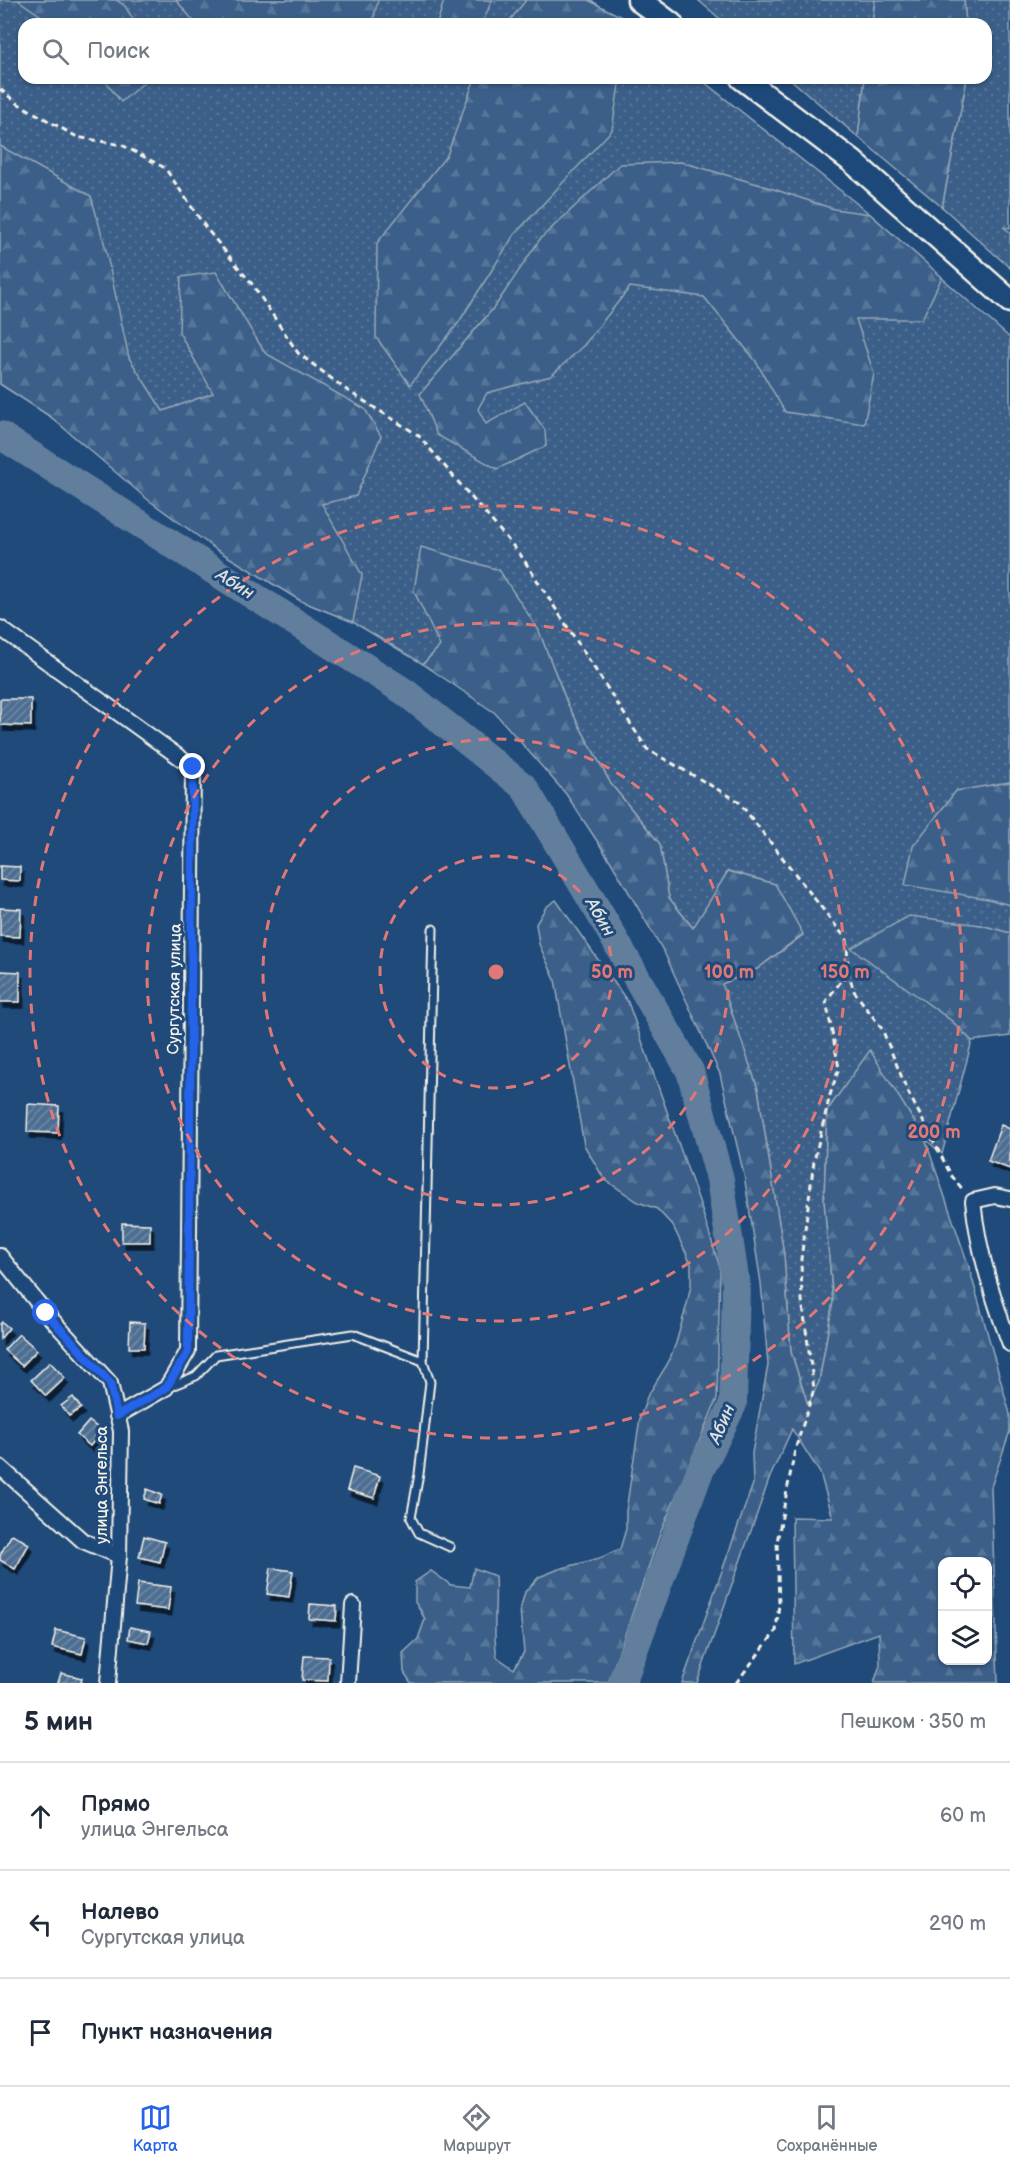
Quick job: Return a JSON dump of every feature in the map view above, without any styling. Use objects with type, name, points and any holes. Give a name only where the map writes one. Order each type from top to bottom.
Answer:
[{"type":"highway","points":[[639,0],[663,18]]},
{"type":"highway","points":[[750,84],[853,162],[1010,302]]},
{"type":"street","name":"Сургутская улица","points":[[0,628],[193,767],[188,1352],[166,1388],[117,1416]]},
{"type":"street","points":[[1010,1199],[995,1196],[973,1201],[976,1233],[993,1299],[1010,1344]]},
{"type":"street","name":"улица Энгельса","points":[[0,1256],[46,1313],[110,1383],[121,1431],[119,1556],[108,1683]]},
{"type":"street","points":[[0,1467],[83,1540],[119,1556]]},
{"type":"street","points":[[348,1683],[353,1605]]},
{"type":"lane","points":[[433,929],[423,1361],[430,1382],[419,1474],[411,1518],[419,1533],[450,1547]]},
{"type":"lane","points":[[166,1388],[196,1376],[216,1354],[353,1334],[423,1361]]},
{"type":"path","points":[[0,89],[17,103],[77,137],[122,145],[165,168],[206,228],[252,284],[298,353],[348,391],[418,435],[520,554],[647,749],[738,801],[847,940],[848,972],[854,991],[882,1029],[907,1090],[951,1175],[973,1201]]},
{"type":"path","points":[[736,1683],[776,1631],[779,1604],[777,1542],[795,1450],[814,1389],[802,1300],[801,1259],[814,1161],[839,1068],[826,1001],[848,972]]},
{"type":"green space","points":[[0,0],[591,0],[617,18],[18,18],[18,84],[707,84],[870,214],[1010,338],[1010,933],[981,925],[852,948],[952,1021],[972,1041],[942,1154],[925,1139],[870,1051],[827,1111],[824,1200],[833,1302],[819,1382],[808,1406],[791,1352],[784,1255],[758,1089],[721,984],[757,969],[803,935],[775,884],[728,871],[694,929],[669,898],[660,844],[611,784],[568,705],[538,629],[414,591],[441,646],[423,664],[353,622],[301,601],[217,550],[135,488],[51,417],[0,384]]},
{"type":"green space","points":[[18,0],[116,0],[125,6],[132,18],[44,18]]},
{"type":"green space","points":[[176,0],[378,0],[374,18],[191,18]]},
{"type":"green space","points":[[444,0],[492,0],[484,18],[439,18]]},
{"type":"green space","points":[[526,0],[588,0],[624,18],[512,18]]},
{"type":"green space","points":[[698,0],[875,0],[873,18],[719,18]]},
{"type":"green space","points":[[875,0],[964,0],[966,18],[873,18]]},
{"type":"green space","points":[[964,0],[1010,0],[1010,228],[1003,227],[1010,232],[1010,268],[942,207],[966,84],[992,84],[992,18],[966,18]]},
{"type":"green space","points":[[108,84],[142,84],[121,102]]},
{"type":"green space","points":[[473,84],[619,84],[612,130],[514,235],[459,322],[410,385],[376,337],[377,243],[447,155]]},
{"type":"green space","points":[[796,84],[864,84],[858,137]]},
{"type":"green space","points":[[864,84],[966,84],[942,207],[858,137]]},
{"type":"green space","points":[[0,146],[91,196],[105,246],[129,358],[163,411],[213,393],[179,332],[181,277],[216,272],[265,353],[365,409],[381,436],[356,496],[322,504],[362,575],[353,622],[301,601],[217,550],[147,499],[51,417],[0,384]]},
{"type":"green space","points":[[681,162],[834,209],[870,214],[942,277],[922,319],[856,319],[874,374],[864,424],[785,412],[755,360],[704,297],[630,287],[584,345],[551,376],[487,393],[478,409],[486,424],[525,402],[545,430],[546,446],[497,469],[437,435],[420,394],[496,305],[540,239],[620,164]]},
{"type":"green space","points":[[421,547],[499,570],[538,629],[568,705],[611,784],[660,844],[669,898],[693,928],[728,871],[775,884],[803,934],[757,969],[722,984],[758,1089],[784,1255],[791,1352],[808,1405],[819,1382],[833,1302],[824,1200],[827,1111],[870,1050],[925,1139],[969,1267],[1010,1414],[1010,1431],[991,1487],[998,1683],[874,1683],[880,1665],[879,1633],[794,1664],[792,1517],[833,1518],[820,1473],[792,1429],[770,1477],[697,1683],[682,1683],[753,1484],[752,1453],[768,1365],[761,1283],[744,1175],[720,1074],[664,952],[611,862],[566,794],[495,713],[423,664],[440,646],[414,591]]},
{"type":"green space","points":[[1010,782],[1010,905],[905,885],[913,846],[956,791]]},
{"type":"green space","points":[[556,900],[628,1002],[700,1204],[720,1268],[717,1399],[660,1534],[608,1683],[411,1683],[404,1672],[403,1653],[418,1639],[425,1619],[415,1602],[415,1582],[431,1571],[451,1585],[470,1587],[474,1568],[495,1576],[497,1657],[514,1669],[524,1652],[520,1610],[525,1592],[539,1577],[600,1558],[620,1549],[626,1529],[626,1511],[640,1418],[647,1397],[668,1363],[676,1343],[691,1285],[691,1264],[673,1226],[657,1209],[638,1202],[604,1179],[584,1145],[555,980],[539,944],[536,924],[546,907]]},
{"type":"green space","points":[[909,916],[981,925],[1010,933],[1010,1036],[972,1041],[952,1021],[851,948]]},
{"type":"building","points":[[0,699],[31,699],[31,726],[0,725]]},
{"type":"building","points":[[0,866],[20,867],[20,881],[0,880]]},
{"type":"building","points":[[0,908],[21,909],[20,937],[0,936]]},
{"type":"building","points":[[0,971],[20,972],[20,1002],[0,1002]]},
{"type":"building","points":[[28,1104],[59,1106],[58,1133],[27,1132]]},
{"type":"building","points":[[1001,1125],[1010,1129],[1010,1169],[988,1161]]},
{"type":"building","points":[[122,1223],[150,1224],[150,1242],[122,1242]]},
{"type":"building","points":[[2,1322],[9,1328],[0,1339],[0,1324]]},
{"type":"building","points":[[130,1322],[145,1323],[144,1348],[129,1348]]},
{"type":"building","points":[[19,1334],[37,1350],[22,1366],[4,1350]]},
{"type":"building","points":[[50,1362],[65,1378],[46,1396],[31,1380]]},
{"type":"building","points":[[73,1397],[81,1408],[69,1416],[61,1406]]},
{"type":"building","points":[[89,1421],[102,1431],[90,1446],[77,1435]]},
{"type":"building","points":[[353,1468],[380,1476],[374,1498],[347,1490]]},
{"type":"building","points":[[147,1489],[162,1495],[159,1504],[144,1499]]},
{"type":"building","points":[[12,1534],[29,1544],[15,1569],[0,1560],[0,1555]]},
{"type":"building","points":[[144,1536],[165,1542],[160,1562],[139,1557]]},
{"type":"building","points":[[271,1568],[293,1571],[289,1597],[267,1594]]},
{"type":"building","points":[[138,1583],[171,1587],[168,1610],[135,1606]]},
{"type":"building","points":[[310,1604],[337,1606],[336,1621],[309,1619]]},
{"type":"building","points":[[130,1627],[151,1631],[148,1643],[128,1639]]},
{"type":"building","points":[[56,1630],[86,1637],[82,1654],[52,1647]]},
{"type":"building","points":[[304,1656],[329,1657],[328,1681],[302,1680]]},
{"type":"building","points":[[61,1673],[82,1678],[81,1683],[58,1683]]},
{"type":"waterway","name":"Абин","points":[[0,435],[405,692],[524,787],[690,1071],[720,1179],[736,1284],[733,1404],[699,1473],[622,1683]]},
{"type":"route","points":[[46,1313],[110,1383],[117,1416],[166,1388],[188,1352],[193,767]]}]
